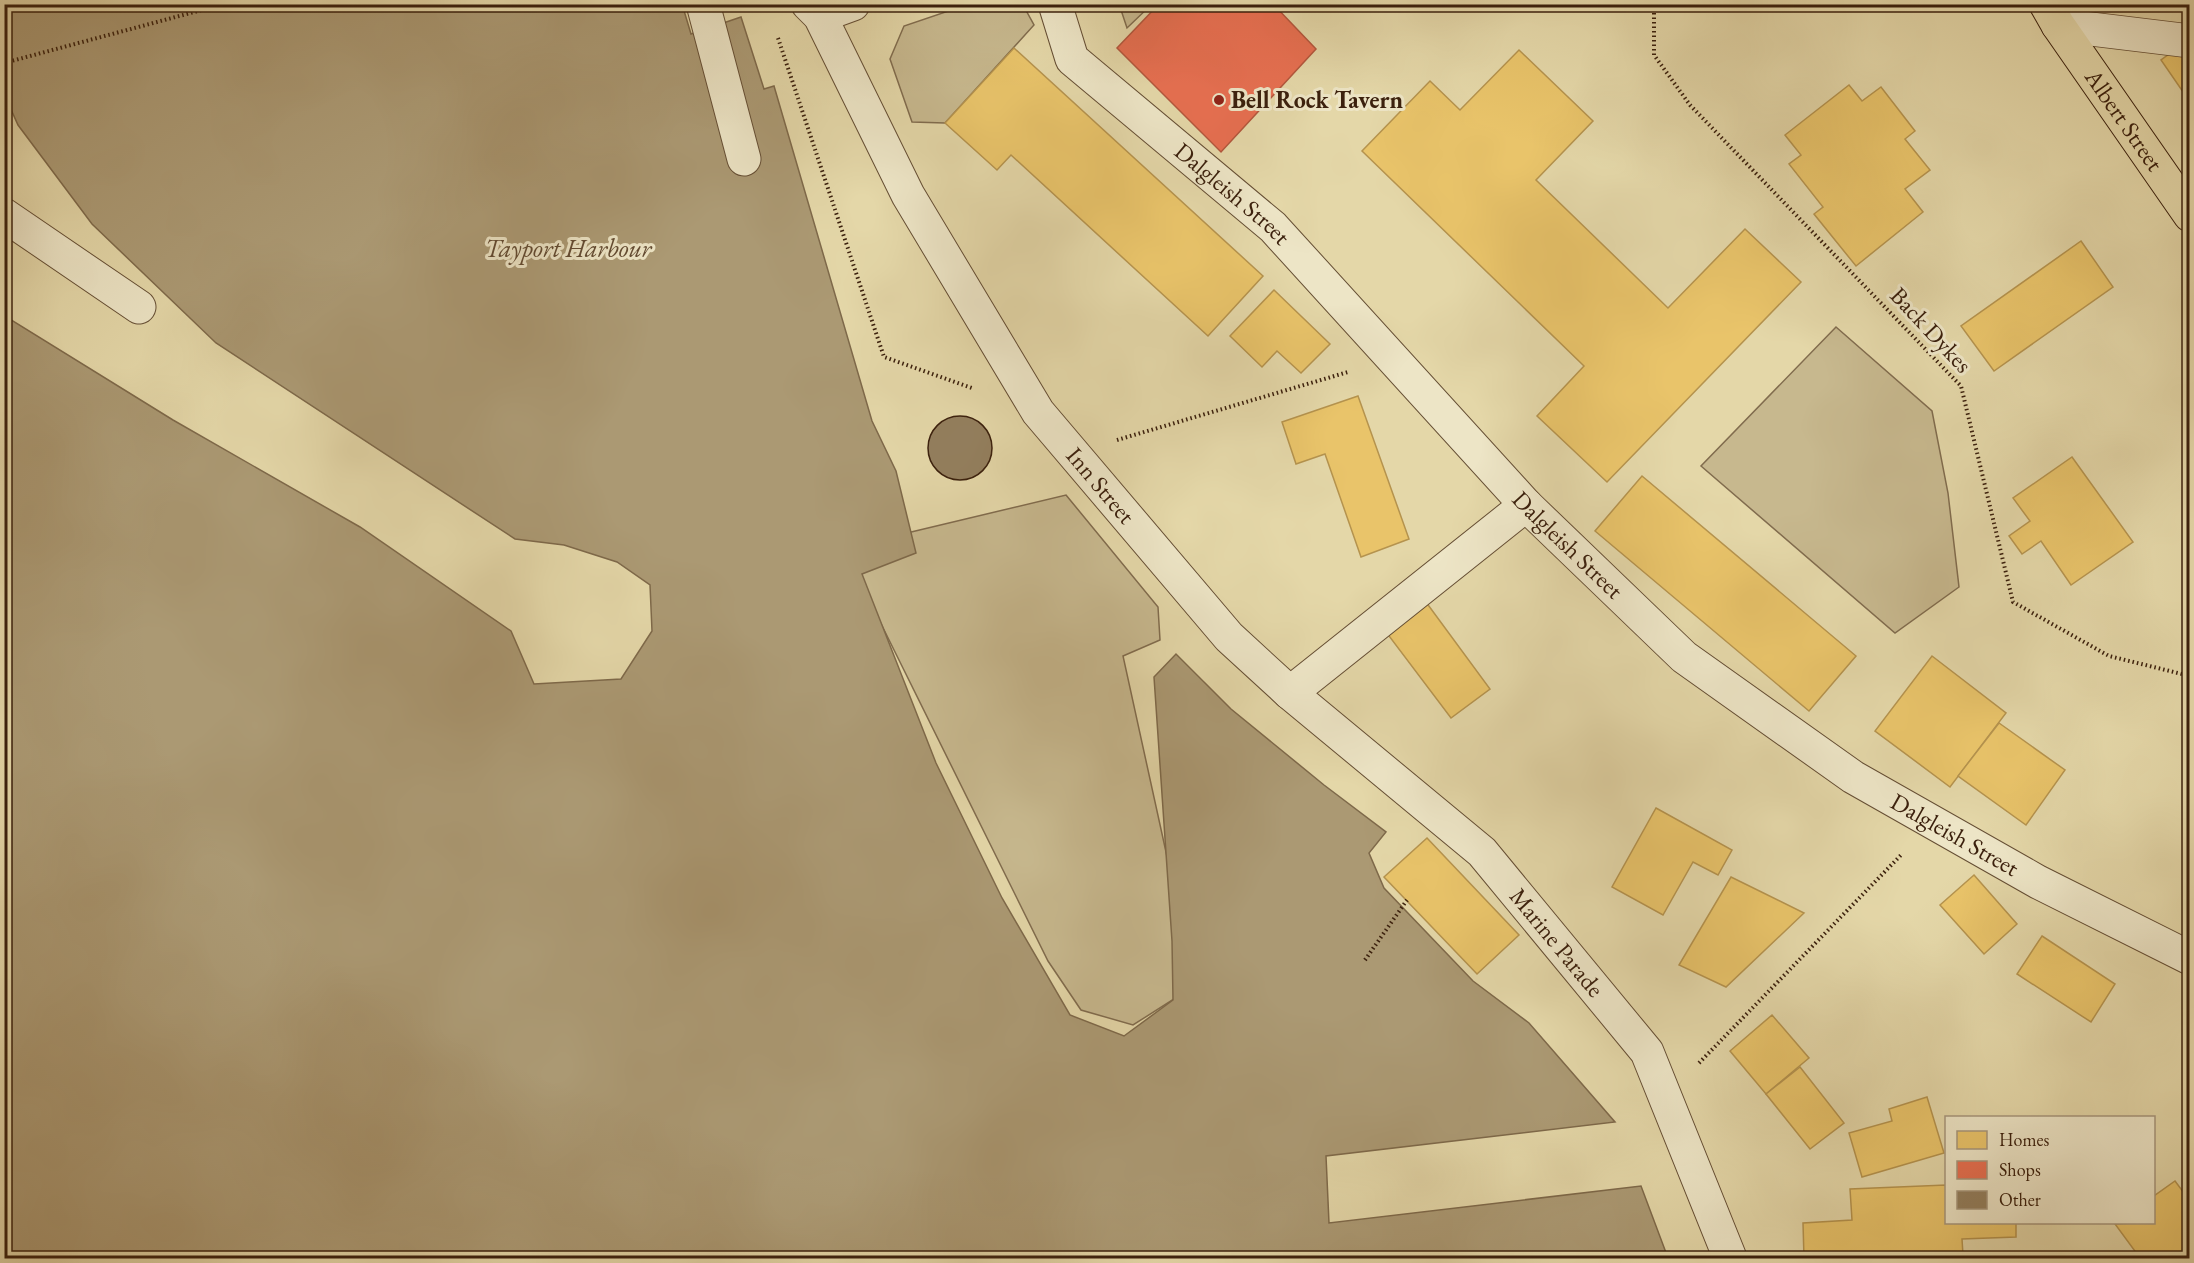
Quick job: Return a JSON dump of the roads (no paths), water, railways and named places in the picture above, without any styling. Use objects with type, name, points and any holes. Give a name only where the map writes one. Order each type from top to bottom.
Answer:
[{"type":"main road","name":"Albert Street","points":[[2052,15],[2190,215]]},
{"type":"street","points":[[703,4],[744,159]]},
{"type":"street","name":"Inn Street","points":[[853,4],[814,10],[908,195],[1038,412],[1229,637],[1290,693]]},
{"type":"street","name":"Dalgleish Street","points":[[1055,4],[1072,59],[1273,227],[1526,505],[1684,657],[1853,777],[2038,882],[2190,958]]},
{"type":"street","points":[[2052,15],[2190,41]]},
{"type":"street","points":[[4,215],[139,307]]},
{"type":"street","points":[[1290,693],[1526,505]]},
{"type":"street","name":"Marine Parade","points":[[1290,693],[1482,852],[1647,1052],[1730,1258]]},
{"type":"water","name":"Tayport Harbour","points":[[682,4],[691,34],[741,17],[764,89],[774,86],[872,421],[896,471],[916,553],[862,574],[936,763],[1002,898],[1070,1015],[1124,1036],[1173,1000],[1172,941],[1154,677],[1176,654],[1231,709],[1386,832],[1369,853],[1384,888],[1473,981],[1529,1023],[1615,1122],[1326,1156],[1329,1223],[1641,1186],[1668,1258],[5,1258],[5,316],[173,420],[360,527],[511,631],[534,684],[621,679],[652,631],[650,585],[617,562],[564,545],[515,539],[216,343],[92,224],[18,125],[5,96],[5,5]]},
{"type":"place","name":"Bell Rock Tavern","points":[[1219,100]]}]
